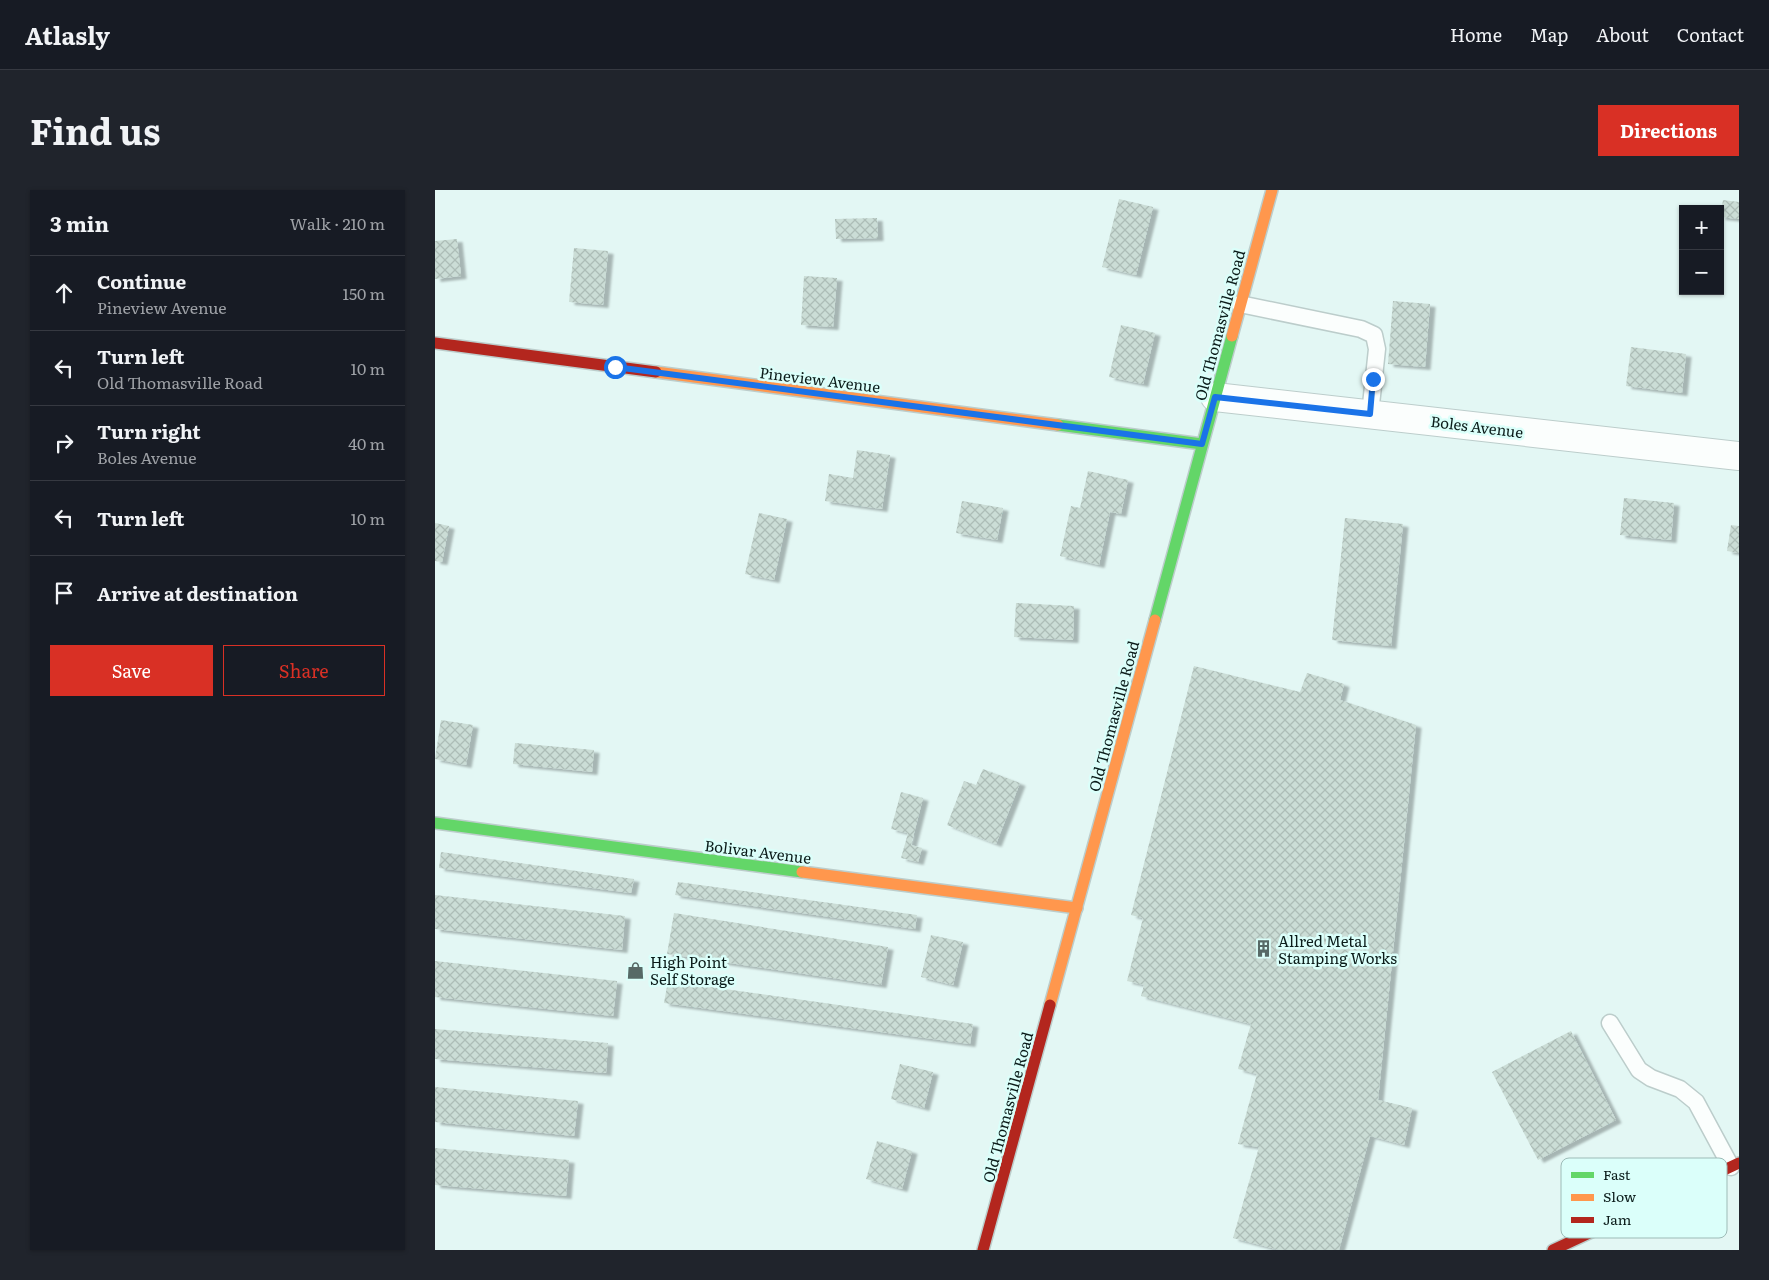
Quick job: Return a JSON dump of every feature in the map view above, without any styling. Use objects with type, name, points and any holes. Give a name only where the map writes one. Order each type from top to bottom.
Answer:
[{"type":"street","name":"Old Thomasville Road","points":[[983,1250],[1272,190]]},
{"type":"street","name":"Pineview Avenue","points":[[435,343],[1202,444]]},
{"type":"street","name":"Boles Avenue","points":[[1215,397],[1739,456]]},
{"type":"street","name":"Bolivar Avenue","points":[[435,823],[1077,908]]},
{"type":"street","points":[[1553,1250],[1579,1238]]},
{"type":"lane","points":[[1240,304],[1361,328],[1374,335],[1377,349],[1370,414]]},
{"type":"lane","points":[[1611,1022],[1639,1070],[1662,1083],[1680,1089],[1696,1102],[1735,1165]]},
{"type":"building","points":[[1119,199],[1153,207],[1136,275],[1102,267]]},
{"type":"building","points":[[1723,200],[1739,202],[1739,219],[1724,217],[1724,205],[1722,205]]},
{"type":"building","points":[[877,218],[878,238],[836,239],[835,219]]},
{"type":"building","points":[[457,239],[461,276],[435,279],[435,241]]},
{"type":"building","points":[[574,248],[608,251],[603,305],[569,302]]},
{"type":"building","points":[[804,276],[837,278],[833,327],[801,325]]},
{"type":"building","points":[[1393,301],[1430,304],[1425,367],[1388,364]]},
{"type":"building","points":[[1121,325],[1155,333],[1143,384],[1109,377]]},
{"type":"building","points":[[1631,347],[1686,354],[1682,393],[1626,386]]},
{"type":"building","points":[[857,450],[890,455],[882,509],[825,501],[829,474],[853,478]]},
{"type":"building","points":[[1088,471],[1128,480],[1121,514],[1110,512],[1099,565],[1060,556],[1071,506],[1080,508]]},
{"type":"building","points":[[1624,498],[1674,503],[1671,540],[1620,535]]},
{"type":"building","points":[[962,501],[1003,508],[997,540],[956,533]]},
{"type":"building","points":[[759,513],[787,519],[774,580],[745,574]]},
{"type":"building","points":[[1345,518],[1403,524],[1391,646],[1332,640]]},
{"type":"building","points":[[435,523],[449,526],[442,562],[435,561]]},
{"type":"building","points":[[1731,525],[1739,526],[1739,553],[1727,551]]},
{"type":"building","points":[[1016,603],[1074,606],[1073,640],[1014,637]]},
{"type":"building","name":"Allred Metal Stamping Works","points":[[1194,666],[1300,692],[1307,673],[1344,684],[1340,700],[1416,725],[1378,1100],[1412,1108],[1404,1145],[1370,1136],[1339,1250],[1280,1250],[1233,1238],[1259,1147],[1238,1144],[1257,1074],[1238,1069],[1251,1024],[1141,996],[1144,985],[1127,981],[1143,918],[1131,915]]},
{"type":"building","points":[[441,720],[473,725],[466,765],[435,759]]},
{"type":"building","points":[[515,743],[594,750],[592,772],[513,764]]},
{"type":"building","points":[[983,769],[1020,783],[996,844],[947,825],[964,781],[976,785]]},
{"type":"building","points":[[901,792],[923,798],[911,845],[922,848],[918,862],[901,858],[908,833],[891,829]]},
{"type":"building","points":[[441,852],[634,879],[631,893],[439,868]]},
{"type":"building","points":[[678,882],[917,915],[915,929],[675,895]]},
{"type":"building","points":[[435,895],[625,916],[622,950],[435,929]]},
{"type":"building","points":[[674,913],[888,947],[881,985],[667,954]]},
{"type":"building","points":[[931,935],[963,942],[953,985],[921,977]]},
{"type":"building","points":[[435,961],[617,981],[613,1016],[435,997]]},
{"type":"building","points":[[668,981],[973,1024],[970,1044],[664,1003]]},
{"type":"building","points":[[435,1029],[608,1043],[606,1073],[435,1059]]},
{"type":"building","points":[[1571,1031],[1616,1120],[1538,1160],[1492,1072]]},
{"type":"building","points":[[900,1064],[933,1072],[924,1108],[891,1099]]},
{"type":"building","points":[[435,1087],[578,1101],[574,1136],[435,1122]]},
{"type":"building","points":[[877,1141],[912,1151],[902,1189],[866,1179]]},
{"type":"building","points":[[435,1148],[569,1160],[566,1196],[435,1185]]},
{"type":"traffic: fast","points":[[1155,620],[1232,336]]},
{"type":"traffic: fast","points":[[1058,425],[1202,444]]},
{"type":"traffic: fast","points":[[435,823],[802,872]]},
{"type":"traffic: slow","points":[[1232,336],[1272,190]]},
{"type":"traffic: slow","points":[[656,372],[1058,425]]},
{"type":"traffic: slow","points":[[1050,1005],[1155,620]]},
{"type":"traffic: slow","points":[[802,872],[1077,908]]},
{"type":"traffic: jam","points":[[435,343],[656,372]]},
{"type":"traffic: jam","points":[[983,1250],[1050,1005]]},
{"type":"traffic: jam","points":[[1727,1169],[1739,1163]]},
{"type":"traffic: jam","points":[[1553,1250],[1579,1238]]},
{"type":"place","name":"Allred Metal Stamping Works","points":[[1264,949]]},
{"type":"place","name":"High Point Self Storage","points":[[636,970]]},
{"type":"route","points":[[615,367],[1202,444],[1215,397],[1370,414],[1373,379]]}]
